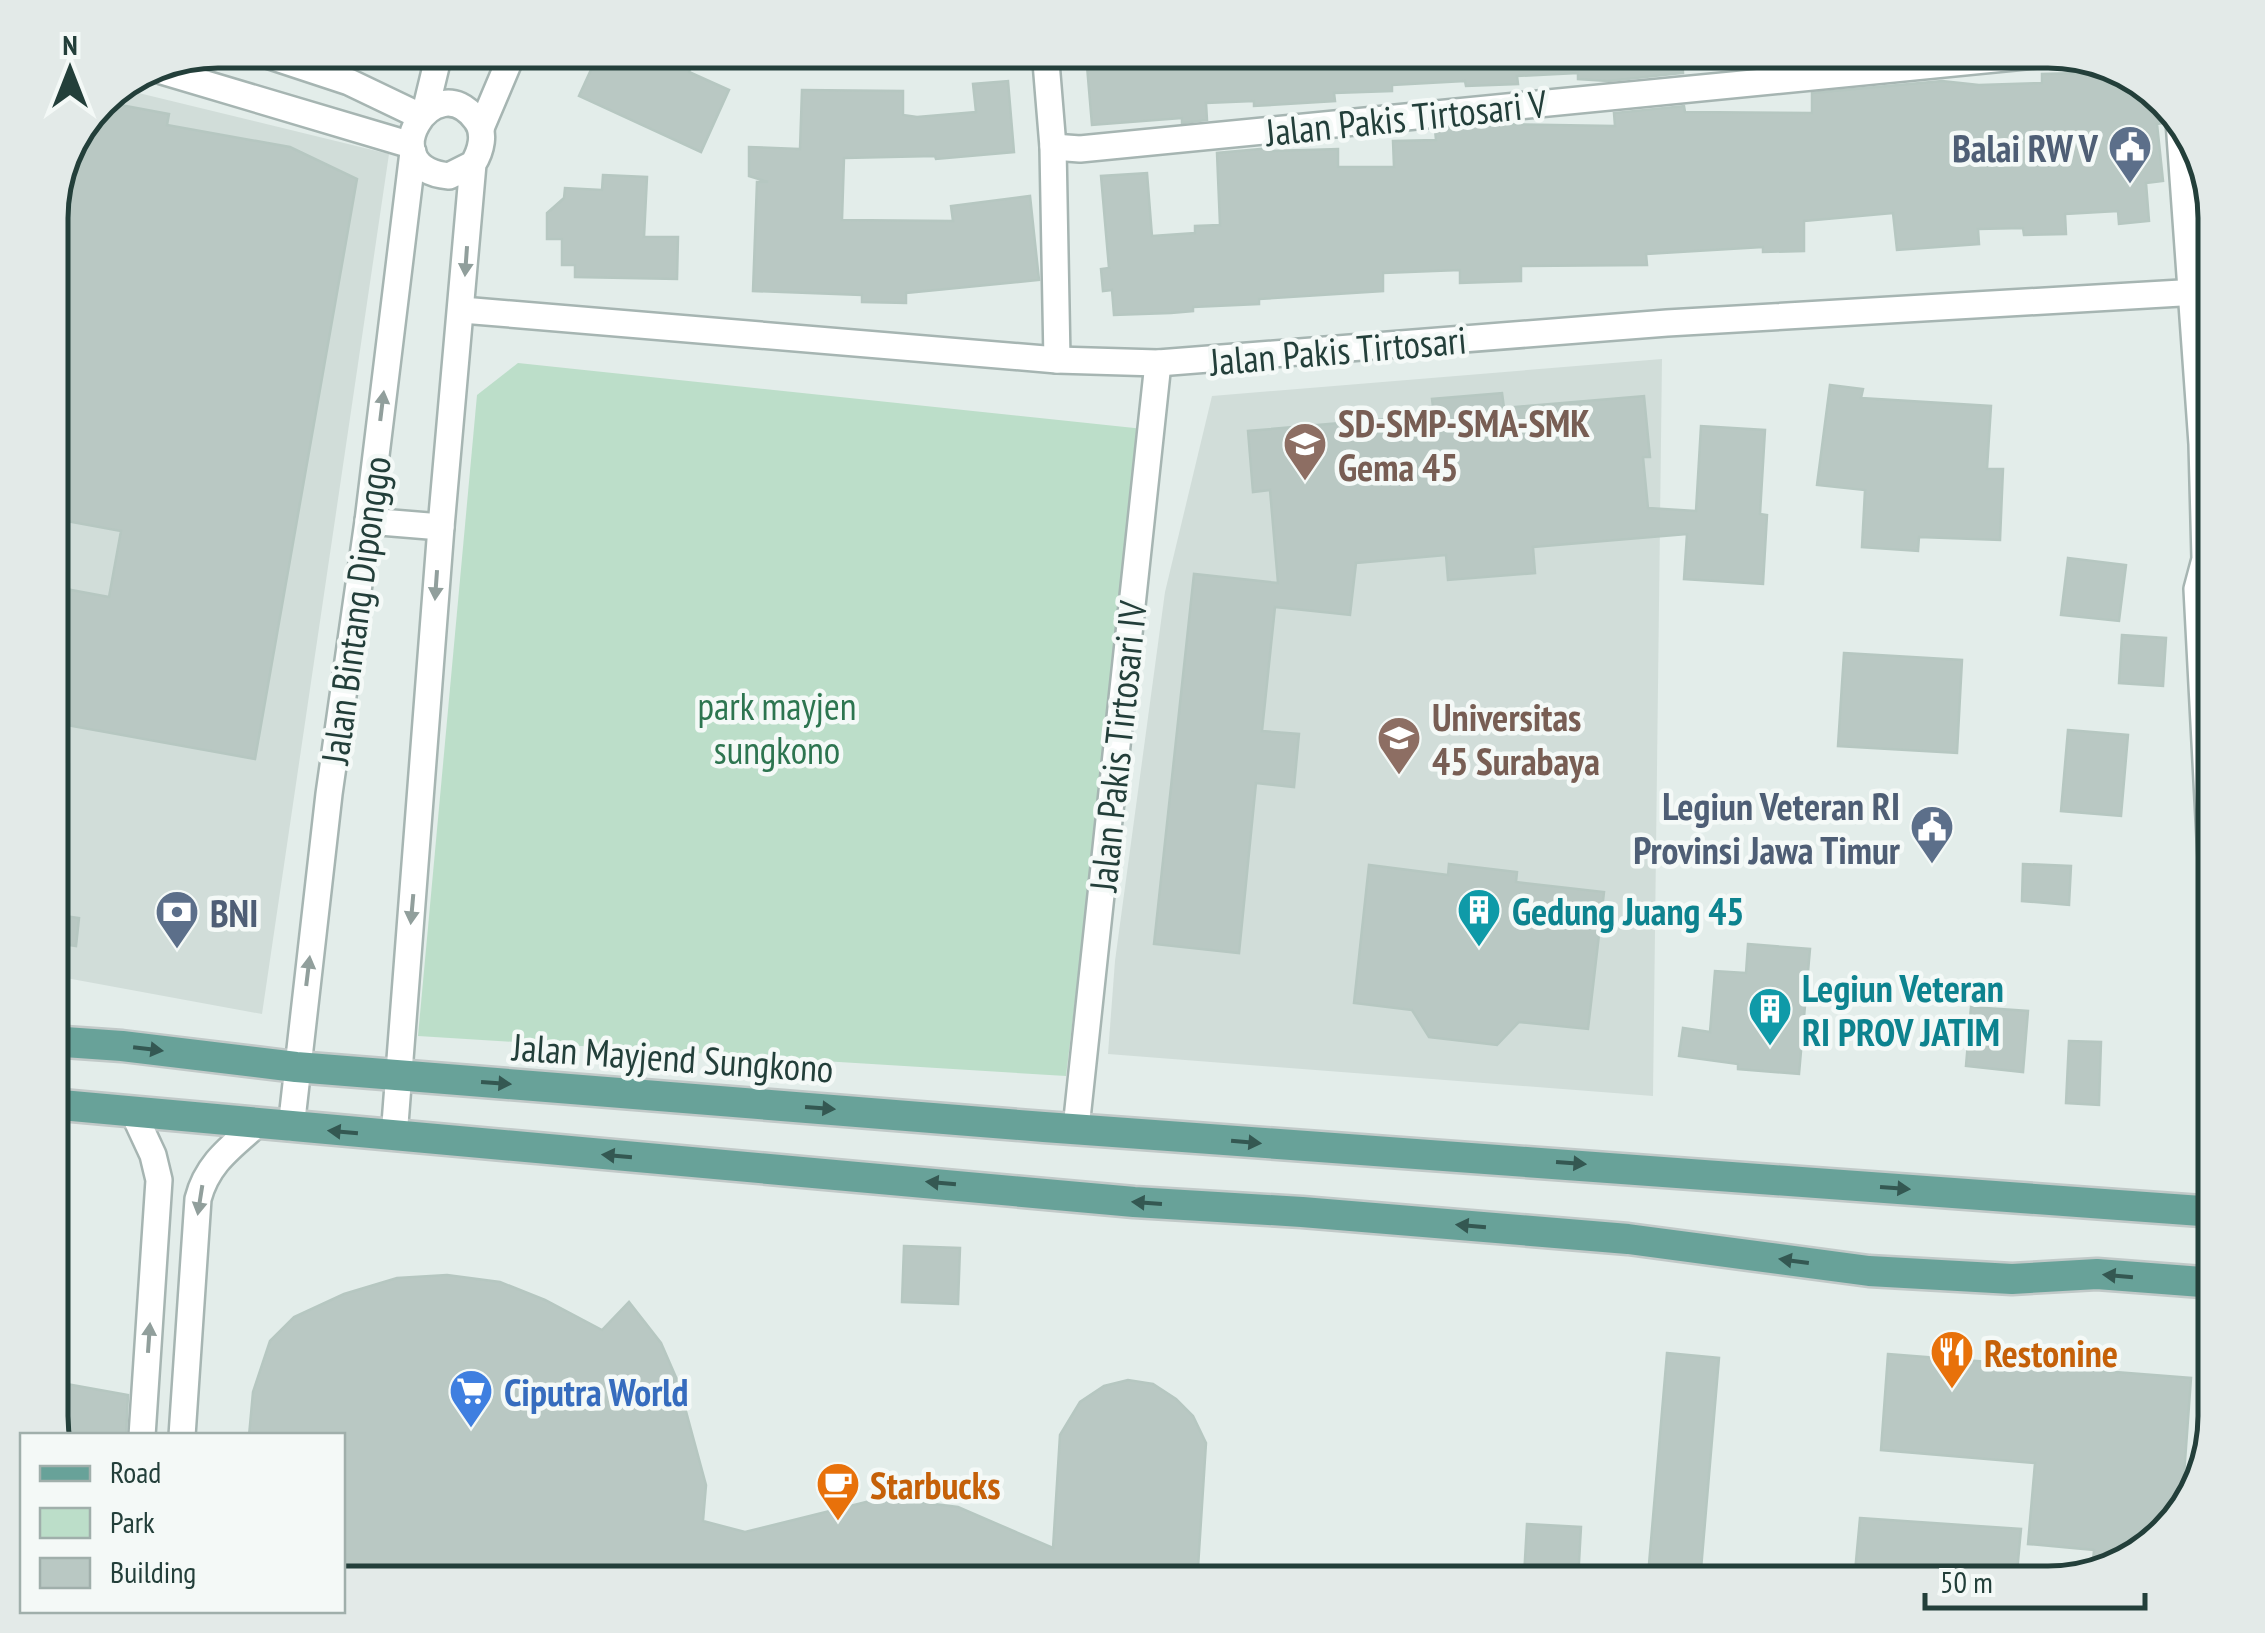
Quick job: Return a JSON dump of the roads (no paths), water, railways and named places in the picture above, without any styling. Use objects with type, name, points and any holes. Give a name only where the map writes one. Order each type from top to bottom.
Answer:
[{"type":"main road","name":"Jalan Mayjend Sungkono","points":[[68,1043],[296,1068],[1044,1127],[2198,1211]]},
{"type":"main road","points":[[68,1106],[1038,1192],[1628,1239],[1870,1272],[2012,1279],[2098,1274],[2198,1283]]},
{"type":"street","points":[[307,68],[423,114],[446,104],[457,106],[467,110],[480,128]]},
{"type":"street","points":[[435,68],[423,114],[412,130],[412,149],[427,170],[438,174],[462,172],[473,164],[480,146],[480,128],[506,68]]},
{"type":"street","points":[[1046,68],[1053,147],[1056,360]]},
{"type":"street","name":"Jalan Pakis Tirtosari V","points":[[1053,147],[1080,149],[1904,68]]},
{"type":"street","points":[[174,75],[412,149]]},
{"type":"street","name":"Jalan Bintang Diponggo","points":[[292,1128],[329,794],[368,521],[412,149]]},
{"type":"street","points":[[2185,159],[2198,255]]},
{"type":"street","name":"Jalan Bintang Diponggo","points":[[394,1136],[473,164]]},
{"type":"street","name":"Jalan Pakis Tirtosari","points":[[462,310],[1056,360],[1158,364],[1667,322],[2198,292]]},
{"type":"street","name":"Jalan Pakis Tirtosari IV","points":[[1076,1128],[1158,364]]},
{"type":"street","points":[[368,521],[441,527]]},
{"type":"street","points":[[134,1112],[154,1155],[159,1180],[142,1433]]},
{"type":"street","points":[[182,1433],[202,1181],[214,1162],[256,1125]]},
{"type":"place","name":"Balai RW V","points":[[2130,185]]},
{"type":"place","name":"SD-SMP-SMA-SMK Gema 45","points":[[1305,482]]},
{"type":"place","name":"Universitas 45 Surabaya","points":[[1399,776]]},
{"type":"place","name":"Legiun Veteran RI Provinsi Jawa Timur","points":[[1932,865]]},
{"type":"place","name":"Gedung Juang 45","points":[[1479,948]]},
{"type":"place","name":"BNI","points":[[177,950]]},
{"type":"place","name":"Legiun Veteran RI PROV JATIM","points":[[1770,1047]]},
{"type":"place","name":"Restonine","points":[[1952,1390]]},
{"type":"place","name":"Ciputra World","points":[[471,1429]]},
{"type":"place","name":"Starbucks","points":[[838,1522]]},
{"type":"park label","name":"park mayjen sungkono","points":[[777,727]]}]
